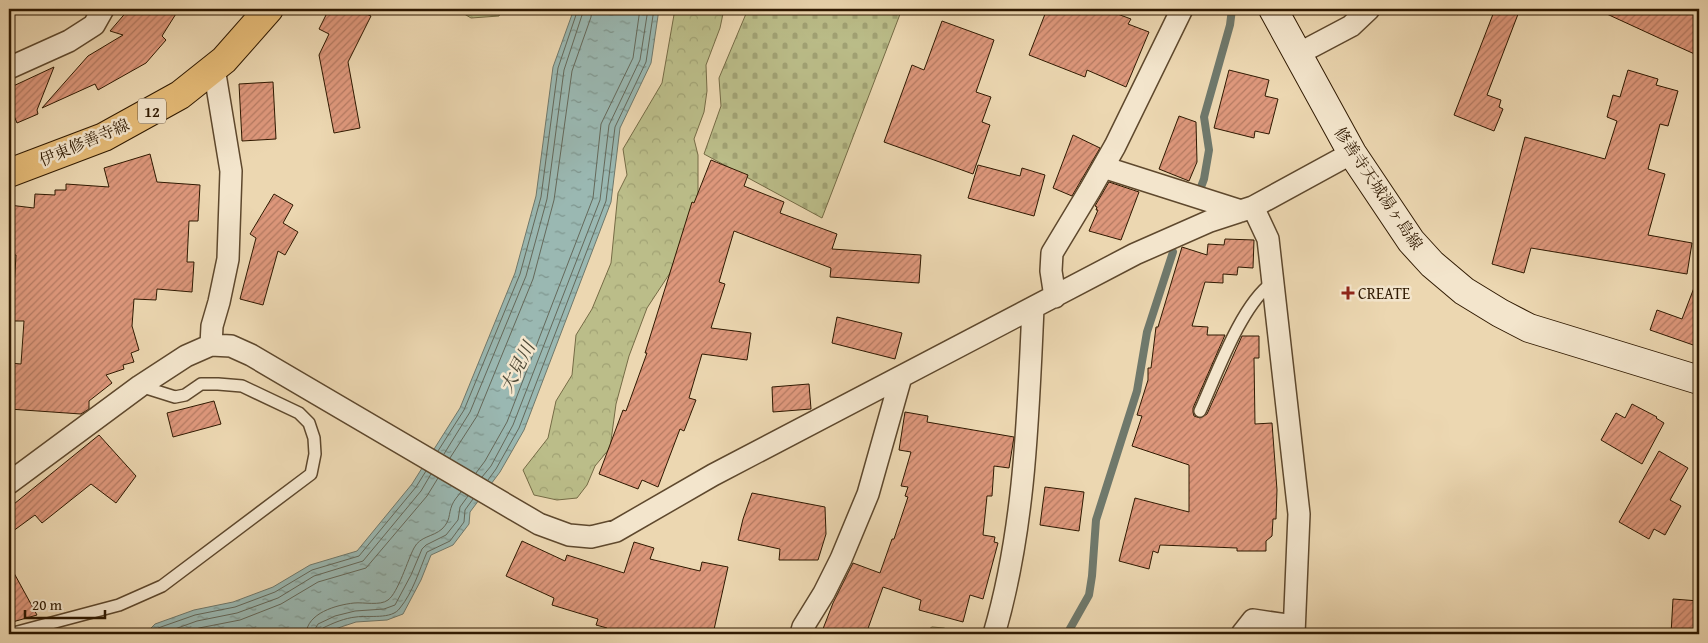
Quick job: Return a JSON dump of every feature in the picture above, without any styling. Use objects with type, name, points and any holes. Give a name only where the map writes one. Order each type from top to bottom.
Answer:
[{"type":"main road","name":"伊東修善寺線","points":[[9,174],[104,137],[180,95],[224,60],[269,9]]},
{"type":"main road","name":"修善寺天城湯ヶ島線","points":[[1272,9],[1352,153],[1411,242],[1432,264],[1464,291],[1529,328],[1699,380]]},
{"type":"street","points":[[9,68],[69,41],[94,25],[102,9]]},
{"type":"street","points":[[1054,297],[1051,271],[1052,253],[1103,167],[1182,9]]},
{"type":"street","points":[[1298,54],[1352,26],[1369,9]]},
{"type":"street","points":[[211,344],[212,326],[220,302],[228,259],[231,171],[214,68]]},
{"type":"street","points":[[9,483],[140,386],[186,356],[211,344],[231,346],[251,355],[539,524],[569,535],[591,537],[616,531],[713,475],[1135,254],[1210,221],[1247,209],[1352,153]]},
{"type":"street","points":[[1103,167],[1247,209],[1268,239],[1299,514],[1294,630],[1253,620],[1242,634]]},
{"type":"street","points":[[994,634],[1009,571],[1018,510],[1026,443],[1033,308]]},
{"type":"street","points":[[801,634],[803,627],[824,593],[841,559],[868,494],[901,377]]},
{"type":"lane","points":[[1200,412],[1231,341],[1253,303],[1264,289],[1272,283]]},
{"type":"lane","points":[[10,634],[118,605],[162,586],[311,474],[315,454],[314,438],[308,423],[299,413],[242,386],[201,384],[185,395],[175,397],[140,386]]},
{"type":"green space","points":[[456,9],[502,9],[499,16],[471,18]]},
{"type":"green space","points":[[675,9],[724,9],[720,28],[706,65],[707,91],[704,112],[694,139],[698,155],[698,196],[670,273],[647,308],[629,356],[616,404],[610,448],[595,466],[587,485],[577,498],[557,500],[534,495],[523,470],[548,438],[556,401],[572,375],[576,335],[592,309],[611,263],[618,193],[627,175],[623,149],[662,83]]},
{"type":"green space","points":[[748,9],[902,9],[822,218],[704,154],[721,106],[719,78]]},
{"type":"green space","points":[[932,627],[944,628],[959,634],[921,634]]},
{"type":"water","name":"大見川","points":[[574,9],[659,9],[651,63],[620,128],[611,202],[524,430],[500,472],[470,512],[469,524],[453,545],[431,555],[421,580],[403,614],[387,620],[356,622],[320,634],[145,634],[155,624],[194,610],[233,602],[273,587],[310,565],[357,551],[412,484],[460,408],[515,273],[536,196],[553,67]]},
{"type":"building","points":[[129,9],[179,9],[162,36],[166,40],[146,63],[98,90],[95,84],[42,108],[88,56],[123,35],[110,31]]},
{"type":"building","points":[[329,9],[355,9],[371,16],[348,62],[360,128],[334,133],[319,55],[329,34],[319,29]]},
{"type":"building","points":[[1047,9],[1104,9],[1131,19],[1128,24],[1149,32],[1126,87],[1087,70],[1085,77],[1029,55]]},
{"type":"building","points":[[1495,9],[1520,9],[1487,95],[1501,100],[1499,107],[1503,109],[1494,131],[1454,115]]},
{"type":"building","points":[[1596,9],[1699,9],[1699,56],[1659,38]]},
{"type":"building","points":[[942,21],[994,40],[976,92],[991,97],[982,122],[990,125],[973,174],[884,142],[912,65],[924,70]]},
{"type":"building","points":[[54,67],[37,110],[38,114],[17,123],[9,104],[9,88]]},
{"type":"building","points":[[1229,70],[1269,80],[1265,96],[1278,99],[1269,134],[1255,131],[1254,138],[1214,128]]},
{"type":"building","points":[[1628,70],[1658,79],[1656,85],[1678,91],[1668,126],[1660,124],[1648,169],[1665,174],[1648,235],[1692,243],[1687,274],[1531,248],[1524,273],[1492,264],[1525,137],[1605,159],[1617,121],[1607,117],[1613,95],[1620,97]]},
{"type":"building","points":[[273,82],[276,139],[242,141],[239,84]]},
{"type":"building","points":[[1179,116],[1196,122],[1197,162],[1189,181],[1159,169]]},
{"type":"building","points":[[1073,135],[1100,148],[1072,196],[1053,188]]},
{"type":"building","points":[[150,154],[157,182],[200,185],[198,221],[189,221],[187,262],[194,262],[192,292],[157,289],[156,300],[134,299],[132,326],[139,350],[131,353],[134,362],[123,365],[124,369],[106,375],[112,383],[89,401],[89,409],[81,414],[9,409],[9,363],[21,364],[24,321],[12,321],[16,255],[9,255],[9,205],[34,208],[35,194],[55,195],[55,190],[66,190],[66,184],[109,187],[104,168]]},
{"type":"building","points":[[711,160],[748,175],[744,186],[784,202],[780,213],[837,234],[832,249],[921,255],[919,283],[830,277],[831,268],[734,231],[719,282],[725,284],[711,328],[751,333],[747,360],[702,354],[689,398],[696,400],[684,431],[680,429],[658,487],[642,480],[638,489],[599,474],[623,410],[626,411],[647,353],[645,353],[692,202],[694,203]]},
{"type":"building","points":[[978,165],[1020,176],[1022,168],[1045,175],[1034,216],[968,198]]},
{"type":"building","points":[[1109,182],[1139,192],[1121,240],[1089,231],[1098,210],[1096,210],[1097,207],[1095,206]]},
{"type":"building","points":[[274,194],[293,205],[283,223],[298,232],[285,255],[278,251],[263,305],[240,299],[256,238],[250,234]]},
{"type":"building","points":[[1225,239],[1254,240],[1253,268],[1238,267],[1237,275],[1223,274],[1223,283],[1205,282],[1192,326],[1208,327],[1207,335],[1225,335],[1193,408],[1193,412],[1194,416],[1200,418],[1207,414],[1242,336],[1259,336],[1259,358],[1254,358],[1255,424],[1272,423],[1277,490],[1276,519],[1273,519],[1272,536],[1266,541],[1266,551],[1237,551],[1237,548],[1160,545],[1158,553],[1153,551],[1149,569],[1119,561],[1135,498],[1189,512],[1189,465],[1132,446],[1142,416],[1137,415],[1148,380],[1148,368],[1151,368],[1156,327],[1158,327],[1182,247],[1207,255],[1208,244],[1224,245]]},
{"type":"building","points":[[1697,280],[1699,280],[1699,347],[1650,330],[1657,310],[1682,319]]},
{"type":"building","points":[[837,317],[902,333],[895,359],[832,343]]},
{"type":"building","points":[[809,384],[811,409],[773,412],[772,387]]},
{"type":"building","points":[[214,401],[221,424],[173,437],[167,413]]},
{"type":"building","points":[[1632,404],[1657,417],[1664,423],[1642,464],[1601,440],[1616,413],[1625,418]]},
{"type":"building","points":[[905,412],[928,416],[927,422],[1014,437],[1009,468],[994,466],[992,496],[987,496],[983,535],[995,537],[994,542],[998,543],[983,599],[970,595],[963,622],[919,610],[921,600],[883,587],[866,634],[821,634],[833,603],[853,563],[880,573],[892,539],[894,539],[908,497],[905,496],[908,487],[901,486],[911,452],[899,450]]},
{"type":"building","points":[[99,435],[136,476],[116,503],[91,484],[42,523],[35,515],[9,534],[9,508]]},
{"type":"building","points":[[1659,451],[1688,468],[1670,500],[1681,506],[1665,535],[1654,529],[1649,539],[1619,522]]},
{"type":"building","points":[[1045,487],[1084,492],[1079,531],[1040,525]]},
{"type":"building","points":[[752,493],[825,507],[826,534],[818,560],[779,560],[780,549],[738,540]]},
{"type":"building","points":[[522,541],[565,561],[567,555],[624,573],[634,542],[654,548],[650,559],[700,571],[702,562],[728,567],[713,634],[618,634],[606,631],[607,628],[596,625],[598,619],[552,605],[554,598],[506,576]]},
{"type":"building","points":[[9,564],[37,615],[9,623]]},
{"type":"building","points":[[1673,599],[1699,601],[1699,634],[1671,634]]},
{"type":"waterway","points":[[1201,187],[1209,150],[1204,117],[1230,25],[1232,9]]},
{"type":"waterway","points":[[1067,634],[1089,595],[1096,520],[1137,391],[1147,332],[1173,252]]},
{"type":"place","name":"CREATE","points":[[1348,293]]}]
